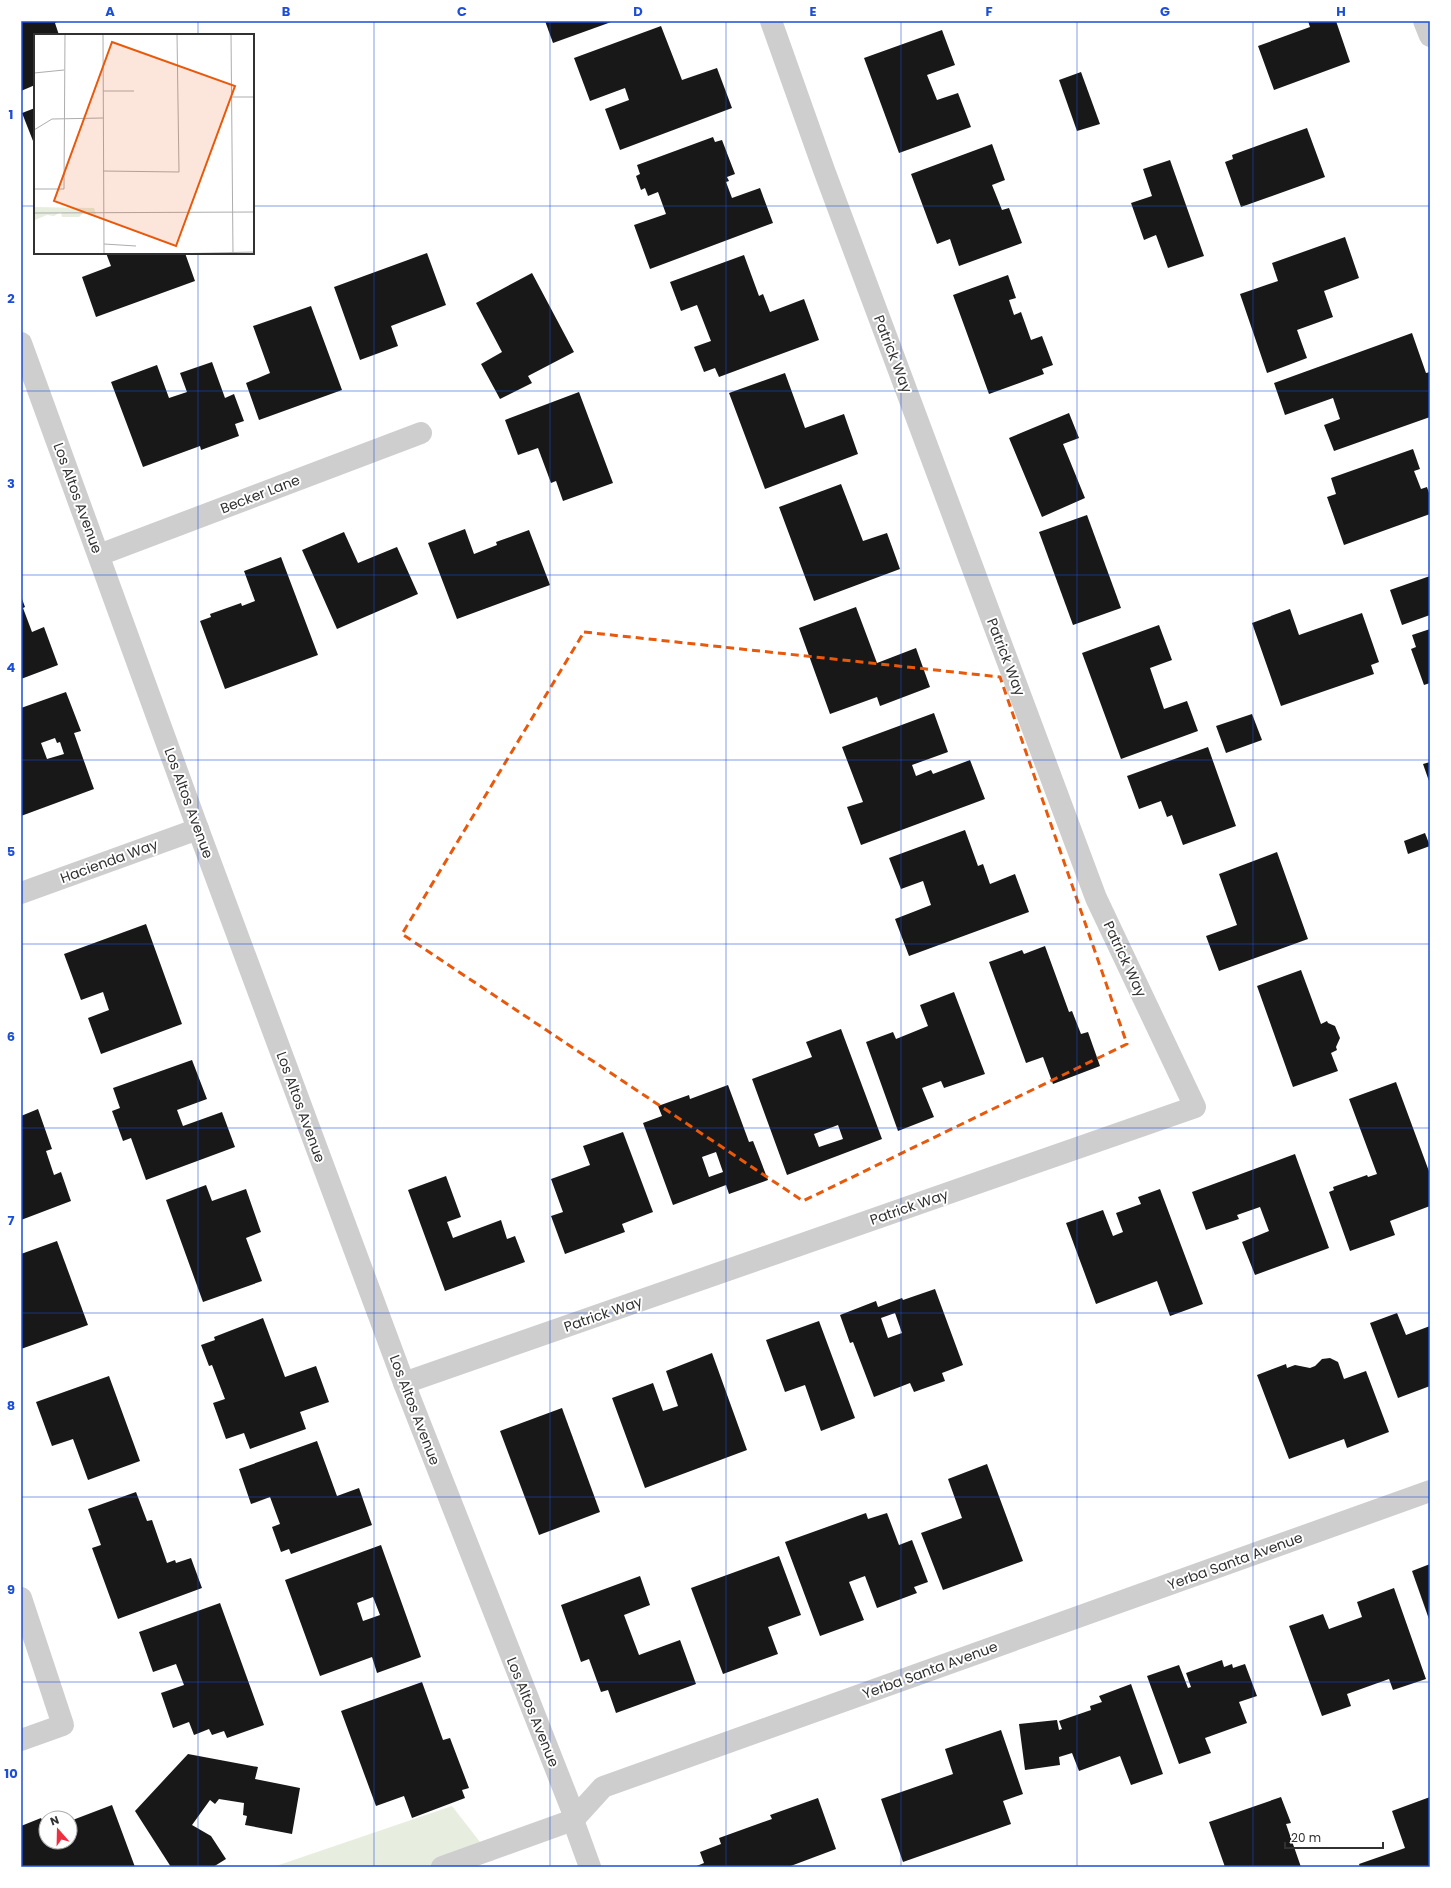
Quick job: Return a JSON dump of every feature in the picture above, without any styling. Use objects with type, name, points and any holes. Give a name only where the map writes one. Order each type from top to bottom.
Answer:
[{"type":"street","name":"Patrick Way","points":[[404,1383],[1195,1108],[1096,898],[824,170],[771,21]]},
{"type":"street","points":[[1424,21],[1430,36]]},
{"type":"street","name":"Los Altos Avenue","points":[[21,343],[198,829],[404,1383],[572,1810],[573,1820],[590,1867]]},
{"type":"street","name":"Becker Lane","points":[[99,555],[421,433]]},
{"type":"street","name":"Hacienda Way","points":[[21,893],[198,829]]},
{"type":"street","name":"Yerba Santa Avenue","points":[[442,1867],[573,1820],[603,1788],[1430,1491]]},
{"type":"street","points":[[21,1598],[63,1725],[21,1740]]},
{"type":"highlighted area","points":[[584,632],[1000,677],[1127,1044],[803,1201],[402,934]]},
{"type":"green space","points":[[452,1806],[494,1860],[471,1867],[273,1867]]},
{"type":"building","points":[[21,21],[59,21],[55,23],[59,34],[34,34],[34,85],[21,91]]},
{"type":"building","points":[[545,21],[614,21],[553,43]]},
{"type":"building","points":[[1308,21],[1336,21],[1350,62],[1274,90],[1258,46],[1310,27]]},
{"type":"building","points":[[661,26],[682,80],[717,68],[732,108],[620,150],[605,109],[629,100],[625,88],[590,101],[574,58]]},
{"type":"building","points":[[942,30],[955,65],[927,75],[937,100],[958,93],[971,127],[899,153],[864,58]]},
{"type":"building","points":[[1081,72],[1100,124],[1077,131],[1059,80]]},
{"type":"building","points":[[34,108],[34,143],[22,113]]},
{"type":"building","points":[[1307,128],[1325,177],[1241,207],[1225,162],[1233,159],[1232,155]]},
{"type":"building","points":[[713,137],[715,142],[722,140],[735,174],[727,177],[729,181],[726,182],[732,198],[760,188],[773,223],[650,269],[634,225],[666,214],[658,192],[648,196],[645,188],[641,190],[636,176],[640,174],[637,165]]},
{"type":"building","points":[[992,144],[1005,180],[992,185],[1002,210],[1009,208],[1022,243],[959,266],[950,239],[937,244],[911,174]]},
{"type":"building","points":[[1170,160],[1204,256],[1168,268],[1156,235],[1144,240],[1131,203],[1152,196],[1143,169]]},
{"type":"building","points":[[1345,237],[1359,278],[1324,291],[1333,317],[1297,330],[1307,358],[1267,373],[1240,294],[1278,281],[1272,263]]},
{"type":"building","points":[[427,253],[446,305],[391,326],[398,346],[360,360],[334,287]]},
{"type":"building","points":[[106,254],[185,254],[195,281],[96,317],[82,277],[111,266]]},
{"type":"building","points":[[744,255],[759,296],[763,294],[770,312],[804,299],[819,340],[719,377],[715,368],[704,372],[694,347],[711,341],[697,305],[681,311],[670,282]]},
{"type":"building","points":[[532,273],[574,352],[528,376],[532,383],[500,399],[481,364],[502,352],[476,303]]},
{"type":"building","points":[[1008,275],[1016,298],[1009,300],[1014,315],[1021,312],[1031,340],[1042,336],[1053,365],[1042,369],[1044,374],[989,394],[953,295]]},
{"type":"building","points":[[311,306],[342,390],[259,420],[246,383],[270,373],[253,326]]},
{"type":"building","points":[[1412,333],[1426,373],[1430,372],[1430,417],[1334,451],[1324,425],[1340,419],[1333,398],[1285,415],[1274,383]]},
{"type":"building","points":[[212,362],[225,398],[234,394],[244,421],[235,424],[239,436],[201,450],[200,446],[143,467],[111,382],[157,365],[169,398],[187,392],[180,373]]},
{"type":"building","points":[[785,373],[805,428],[844,414],[858,454],[765,489],[729,393]]},
{"type":"building","points":[[579,392],[613,483],[563,501],[556,481],[551,483],[538,448],[518,455],[505,420]]},
{"type":"building","points":[[1069,413],[1079,438],[1063,444],[1085,498],[1042,517],[1009,438]]},
{"type":"building","points":[[1413,449],[1420,469],[1414,471],[1421,489],[1427,487],[1430,496],[1430,514],[1344,545],[1327,497],[1336,494],[1331,478]]},
{"type":"building","points":[[841,484],[863,541],[887,533],[900,569],[814,601],[779,507]]},
{"type":"building","points":[[1087,515],[1121,608],[1073,625],[1039,532]]},
{"type":"building","points":[[465,529],[474,554],[497,545],[496,542],[529,530],[550,585],[457,619],[428,543]]},
{"type":"building","points":[[344,532],[358,563],[397,547],[418,594],[337,629],[302,550]]},
{"type":"building","points":[[281,557],[318,655],[225,689],[200,621],[211,617],[210,614],[241,603],[242,606],[255,601],[244,571]]},
{"type":"building","points":[[1430,576],[1430,615],[1402,625],[1390,590]]},
{"type":"building","points":[[21,596],[25,607],[23,608],[32,632],[44,627],[58,665],[21,679]]},
{"type":"building","points":[[856,607],[877,663],[916,648],[930,687],[880,706],[877,697],[830,714],[799,628]]},
{"type":"building","points":[[1290,609],[1299,635],[1362,613],[1379,662],[1371,665],[1374,674],[1281,706],[1252,623]]},
{"type":"building","points":[[1159,625],[1172,660],[1150,668],[1164,709],[1187,701],[1198,731],[1121,759],[1082,653]]},
{"type":"building","points":[[1430,629],[1430,683],[1424,685],[1411,649],[1416,647],[1412,635]]},
{"type":"building","points":[[66,692],[81,731],[74,733],[94,789],[21,816],[21,708]],"holes":[[[55,738],[57,743],[60,742],[64,754],[47,759],[41,743]]]},
{"type":"building","points":[[934,713],[948,752],[912,765],[916,776],[931,770],[933,774],[970,760],[985,799],[861,845],[847,807],[863,802],[842,747]]},
{"type":"building","points":[[1252,714],[1262,740],[1226,753],[1216,726]]},
{"type":"building","points":[[1208,747],[1236,826],[1183,845],[1172,815],[1167,817],[1161,801],[1139,809],[1127,776]]},
{"type":"building","points":[[1430,762],[1430,784],[1423,764]]},
{"type":"building","points":[[965,830],[978,866],[983,864],[990,884],[1015,874],[1029,912],[909,956],[895,919],[931,905],[923,881],[901,889],[889,858]]},
{"type":"building","points":[[1425,833],[1430,846],[1408,854],[1404,841]]},
{"type":"building","points":[[1277,852],[1308,939],[1219,971],[1206,936],[1237,925],[1219,874]]},
{"type":"building","points":[[146,924],[182,1024],[101,1054],[88,1018],[109,1010],[103,992],[81,1000],[64,954]]},
{"type":"building","points":[[1045,946],[1069,1012],[1072,1011],[1081,1034],[1088,1032],[1100,1066],[1053,1084],[1043,1057],[1026,1063],[989,962],[1022,950],[1024,954]]},
{"type":"building","points":[[1301,970],[1321,1024],[1327,1021],[1335,1026],[1340,1038],[1336,1047],[1337,1050],[1331,1053],[1338,1071],[1293,1087],[1257,986]]},
{"type":"building","points":[[954,992],[985,1074],[944,1088],[941,1081],[922,1088],[934,1117],[898,1131],[866,1042],[893,1032],[896,1039],[928,1026],[920,1005]]},
{"type":"building","points":[[841,1029],[882,1139],[787,1175],[752,1079],[812,1057],[806,1042]],"holes":[[[838,1125],[843,1139],[819,1147],[814,1134]]]},
{"type":"building","points":[[192,1060],[207,1099],[177,1110],[183,1126],[222,1112],[235,1147],[146,1180],[131,1138],[123,1141],[112,1111],[120,1108],[113,1088]]},
{"type":"building","points":[[1396,1082],[1430,1174],[1430,1206],[1390,1221],[1395,1235],[1350,1251],[1329,1192],[1334,1190],[1333,1187],[1367,1175],[1368,1177],[1377,1174],[1349,1099]]},
{"type":"building","points":[[728,1085],[749,1142],[753,1141],[768,1180],[729,1194],[726,1185],[673,1205],[643,1123],[662,1116],[658,1106],[689,1095],[690,1099]],"holes":[[[716,1152],[723,1172],[709,1177],[702,1157]]]},
{"type":"building","points":[[38,1109],[52,1149],[46,1151],[54,1175],[61,1172],[71,1201],[21,1220],[21,1116]]},
{"type":"building","points":[[623,1132],[653,1212],[622,1224],[625,1232],[565,1254],[551,1216],[563,1212],[551,1179],[590,1165],[583,1146]]},
{"type":"building","points":[[1295,1154],[1329,1248],[1255,1275],[1242,1242],[1269,1231],[1260,1207],[1237,1215],[1239,1219],[1206,1230],[1192,1192]]},
{"type":"building","points":[[446,1176],[461,1217],[447,1222],[453,1238],[501,1220],[507,1239],[515,1236],[525,1262],[445,1291],[408,1190]]},
{"type":"building","points":[[206,1185],[212,1201],[246,1189],[261,1232],[246,1238],[262,1281],[203,1302],[166,1200]]},
{"type":"building","points":[[1160,1189],[1203,1304],[1170,1316],[1157,1281],[1096,1304],[1066,1223],[1103,1210],[1113,1236],[1123,1232],[1116,1213],[1141,1204],[1138,1197]]},
{"type":"building","points":[[57,1241],[88,1325],[21,1349],[21,1254]]},
{"type":"building","points":[[935,1289],[963,1365],[942,1373],[945,1381],[914,1392],[910,1383],[874,1397],[853,1342],[850,1343],[840,1315],[876,1301],[878,1307],[902,1298],[903,1300]],"holes":[[[895,1313],[902,1333],[888,1338],[881,1318]]]},
{"type":"building","points":[[1397,1313],[1406,1335],[1430,1326],[1430,1386],[1398,1398],[1370,1323]]},
{"type":"building","points":[[263,1318],[285,1377],[316,1366],[329,1402],[300,1412],[306,1429],[250,1449],[244,1433],[226,1439],[213,1403],[225,1399],[212,1365],[209,1366],[201,1345],[215,1340],[214,1337]]},
{"type":"building","points":[[819,1321],[855,1418],[821,1431],[805,1385],[785,1392],[766,1340]]},
{"type":"building","points":[[712,1353],[747,1450],[645,1488],[612,1398],[653,1383],[663,1411],[678,1406],[666,1371]]},
{"type":"building","points":[[1330,1358],[1338,1362],[1344,1379],[1366,1371],[1389,1432],[1347,1448],[1344,1439],[1289,1459],[1257,1375],[1286,1364],[1287,1368],[1295,1365],[1310,1368],[1315,1366],[1322,1359]]},
{"type":"building","points":[[109,1376],[140,1461],[88,1480],[73,1439],[52,1446],[36,1402]]},
{"type":"building","points":[[562,1408],[600,1512],[539,1535],[500,1431]]},
{"type":"building","points":[[317,1441],[337,1496],[359,1488],[372,1525],[291,1554],[289,1549],[281,1552],[272,1527],[280,1524],[270,1497],[251,1504],[239,1469]]},
{"type":"building","points":[[987,1464],[1023,1561],[943,1590],[921,1533],[962,1518],[948,1479]]},
{"type":"building","points":[[136,1492],[147,1521],[152,1520],[167,1563],[175,1560],[176,1563],[191,1558],[202,1588],[118,1619],[92,1548],[101,1545],[88,1509]]},
{"type":"building","points":[[866,1513],[868,1519],[887,1513],[899,1545],[912,1540],[928,1582],[914,1587],[917,1593],[877,1608],[865,1576],[849,1582],[864,1620],[820,1636],[785,1542]]},
{"type":"building","points":[[381,1545],[421,1657],[377,1673],[372,1657],[320,1676],[285,1580]],"holes":[[[373,1597],[380,1615],[363,1621],[357,1603]]]},
{"type":"building","points":[[779,1556],[801,1615],[768,1627],[778,1654],[723,1674],[691,1588]]},
{"type":"building","points":[[1430,1564],[1430,1622],[1412,1571]]},
{"type":"building","points":[[640,1576],[650,1605],[624,1615],[639,1655],[680,1640],[696,1684],[616,1713],[608,1690],[601,1692],[589,1659],[581,1662],[561,1605]]},
{"type":"building","points":[[1394,1588],[1426,1679],[1393,1690],[1389,1679],[1347,1694],[1351,1706],[1322,1716],[1289,1626],[1323,1614],[1329,1629],[1362,1617],[1357,1602]]},
{"type":"building","points":[[220,1603],[264,1725],[227,1738],[224,1731],[212,1735],[209,1729],[194,1735],[189,1722],[173,1728],[161,1693],[184,1685],[176,1664],[153,1672],[139,1632]]},
{"type":"building","points":[[1222,1660],[1224,1667],[1232,1664],[1233,1668],[1245,1664],[1257,1696],[1239,1702],[1247,1723],[1205,1738],[1211,1753],[1179,1764],[1147,1676],[1179,1665],[1188,1688],[1191,1687],[1186,1673]]},
{"type":"building","points":[[422,1682],[443,1740],[450,1738],[469,1788],[462,1790],[465,1798],[412,1818],[404,1796],[376,1806],[341,1711]]},
{"type":"building","points":[[1131,1684],[1163,1774],[1131,1785],[1120,1756],[1079,1771],[1072,1753],[1059,1757],[1060,1765],[1025,1770],[1019,1724],[1057,1720],[1059,1730],[1062,1729],[1059,1721],[1091,1710],[1090,1706],[1102,1702],[1099,1696]]},
{"type":"building","points":[[1001,1730],[1023,1794],[1003,1801],[1011,1824],[903,1862],[881,1799],[953,1774],[945,1749]]},
{"type":"building","points":[[188,1754],[258,1767],[255,1779],[300,1788],[292,1834],[245,1825],[247,1816],[243,1815],[244,1803],[219,1799],[215,1804],[210,1800],[192,1825],[211,1836],[226,1859],[213,1867],[171,1867],[135,1811]]},
{"type":"building","points":[[1281,1797],[1291,1823],[1286,1824],[1301,1867],[1225,1867],[1209,1822]]},
{"type":"building","points":[[1430,1797],[1430,1867],[1360,1867],[1359,1864],[1405,1848],[1392,1811]]},
{"type":"building","points":[[818,1798],[836,1849],[788,1867],[694,1867],[704,1863],[700,1852],[721,1844],[719,1838],[772,1819],[770,1815]]},
{"type":"building","points":[[112,1805],[135,1867],[21,1867],[21,1826],[38,1819],[38,1850],[78,1850],[78,1818]]}]
